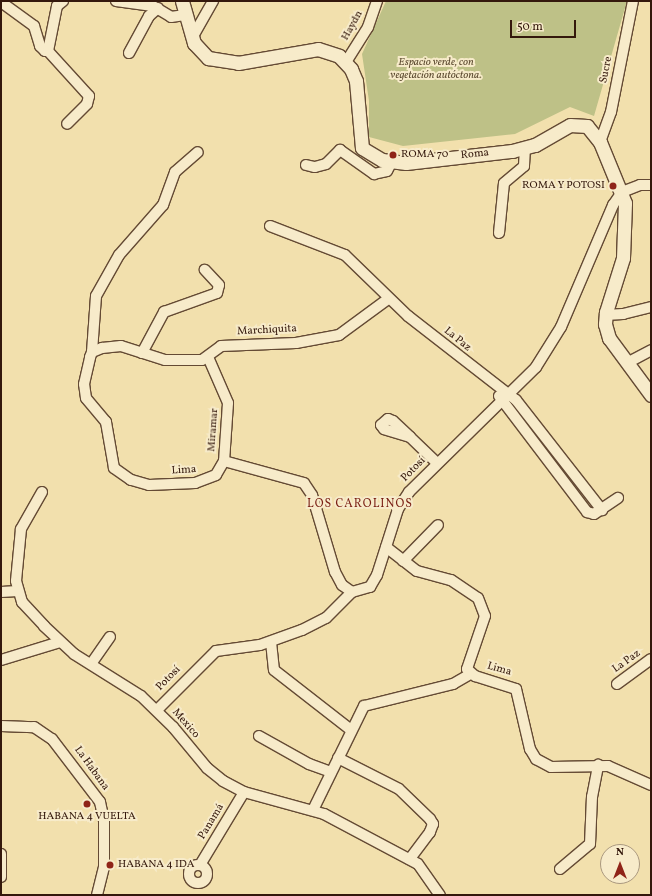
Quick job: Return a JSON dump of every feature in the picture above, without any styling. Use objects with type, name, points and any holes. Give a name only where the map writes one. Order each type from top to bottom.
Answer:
[{"type":"main road","name":"Roma","points":[[182,1],[192,38],[203,54],[218,62],[238,63],[318,49],[329,51],[346,62],[356,81],[362,148],[372,156],[391,163],[525,148],[578,123],[587,126],[600,142],[622,192],[626,218],[623,258],[605,315],[610,338],[651,395]]},
{"type":"street","points":[[48,51],[57,6],[63,1]]},
{"type":"street","points":[[116,1],[125,4],[146,4],[158,8],[171,17],[185,15]]},
{"type":"street","points":[[192,38],[213,1]]},
{"type":"street","name":"Haydn","points":[[346,62],[368,27],[377,1]]},
{"type":"street","name":"Sucre","points":[[600,142],[611,112],[633,1]]},
{"type":"street","points":[[1,2],[29,21],[41,49],[48,51],[89,96],[87,104],[67,124]]},
{"type":"street","points":[[129,53],[149,16],[158,8]]},
{"type":"street","points":[[498,233],[502,188],[504,183],[524,166],[525,148]]},
{"type":"street","points":[[306,165],[315,167],[326,164],[340,150],[374,174],[387,171],[391,163]]},
{"type":"street","points":[[198,152],[175,172],[163,205],[119,255],[96,296],[92,352],[112,346],[142,353],[164,312],[217,293],[219,285],[205,270]]},
{"type":"street","points":[[622,192],[640,185],[651,185]]},
{"type":"street","name":"Potosí","points":[[157,710],[216,651],[271,642],[316,625],[352,592],[365,591],[374,582],[402,503],[437,463],[502,402],[536,367],[554,341],[607,217],[622,192]]},
{"type":"street","name":"La Paz","points":[[270,226],[345,255],[388,299],[494,385],[509,394],[602,510]]},
{"type":"street","name":"Marchiquita","points":[[142,353],[165,360],[194,361],[208,357],[221,346],[296,343],[339,335],[388,299]]},
{"type":"street","points":[[605,315],[623,314],[651,307]]},
{"type":"street","points":[[627,363],[651,350]]},
{"type":"street","name":"Lima","points":[[92,352],[84,391],[86,398],[104,416],[112,462],[120,474],[149,485],[195,483],[216,475],[224,461]]},
{"type":"street","name":"Miramar","points":[[208,357],[228,403],[224,461]]},
{"type":"street","points":[[494,385],[502,402],[587,512],[594,514],[618,498]]},
{"type":"street","points":[[410,437],[437,463]]},
{"type":"street","points":[[224,461],[299,480],[309,488],[335,572],[342,585],[352,592]]},
{"type":"street","name":"Mexico","points":[[42,492],[21,529],[16,572],[18,591],[22,602],[60,642],[91,664],[133,690],[157,710],[206,768],[244,792],[313,810],[410,859],[422,868],[440,895]]},
{"type":"street","points":[[403,561],[438,525]]},
{"type":"street","name":"Lima","points":[[386,547],[417,571],[461,584],[482,604],[485,616],[467,664],[470,674],[516,689],[532,755],[541,764],[563,768],[598,766],[614,769],[651,785]]},
{"type":"street","points":[[1,592],[18,591]]},
{"type":"street","points":[[91,664],[110,637]]},
{"type":"street","points":[[1,660],[60,642]]},
{"type":"street","points":[[271,642],[274,670],[351,730]]},
{"type":"street","name":"La Paz","points":[[617,684],[651,659]]},
{"type":"street","points":[[313,810],[351,730],[368,704],[453,684],[470,674]]},
{"type":"street","name":"La Habana","points":[[1,726],[34,727],[52,739],[100,802],[104,821],[104,867],[97,895]]},
{"type":"street","points":[[259,736],[309,764],[331,772]]},
{"type":"street","points":[[338,758],[399,789],[430,819],[433,824],[430,832],[410,859]]},
{"type":"street","points":[[560,869],[590,844],[592,796],[598,766]]},
{"type":"street","name":"Panamá","points":[[200,865],[244,792]]},
{"type":"street","points":[[1,854],[1,877]]},
{"type":"green space","name":"Espacio verde, con vegetación autóctona.","points":[[386,1],[627,1],[594,116],[570,107],[515,134],[403,146],[369,137],[369,101],[362,54]]},
{"type":"place","name":"ROMA 70","points":[[393,155]]},
{"type":"place","name":"ROMA Y POTOSI","points":[[613,186]]},
{"type":"place","name":"HABANA 4 VUELTA","points":[[87,804]]},
{"type":"place","name":"HABANA 4 IDA","points":[[110,865]]},
{"type":"district","name":"LOS CAROLINOS","points":[[360,505]]}]
